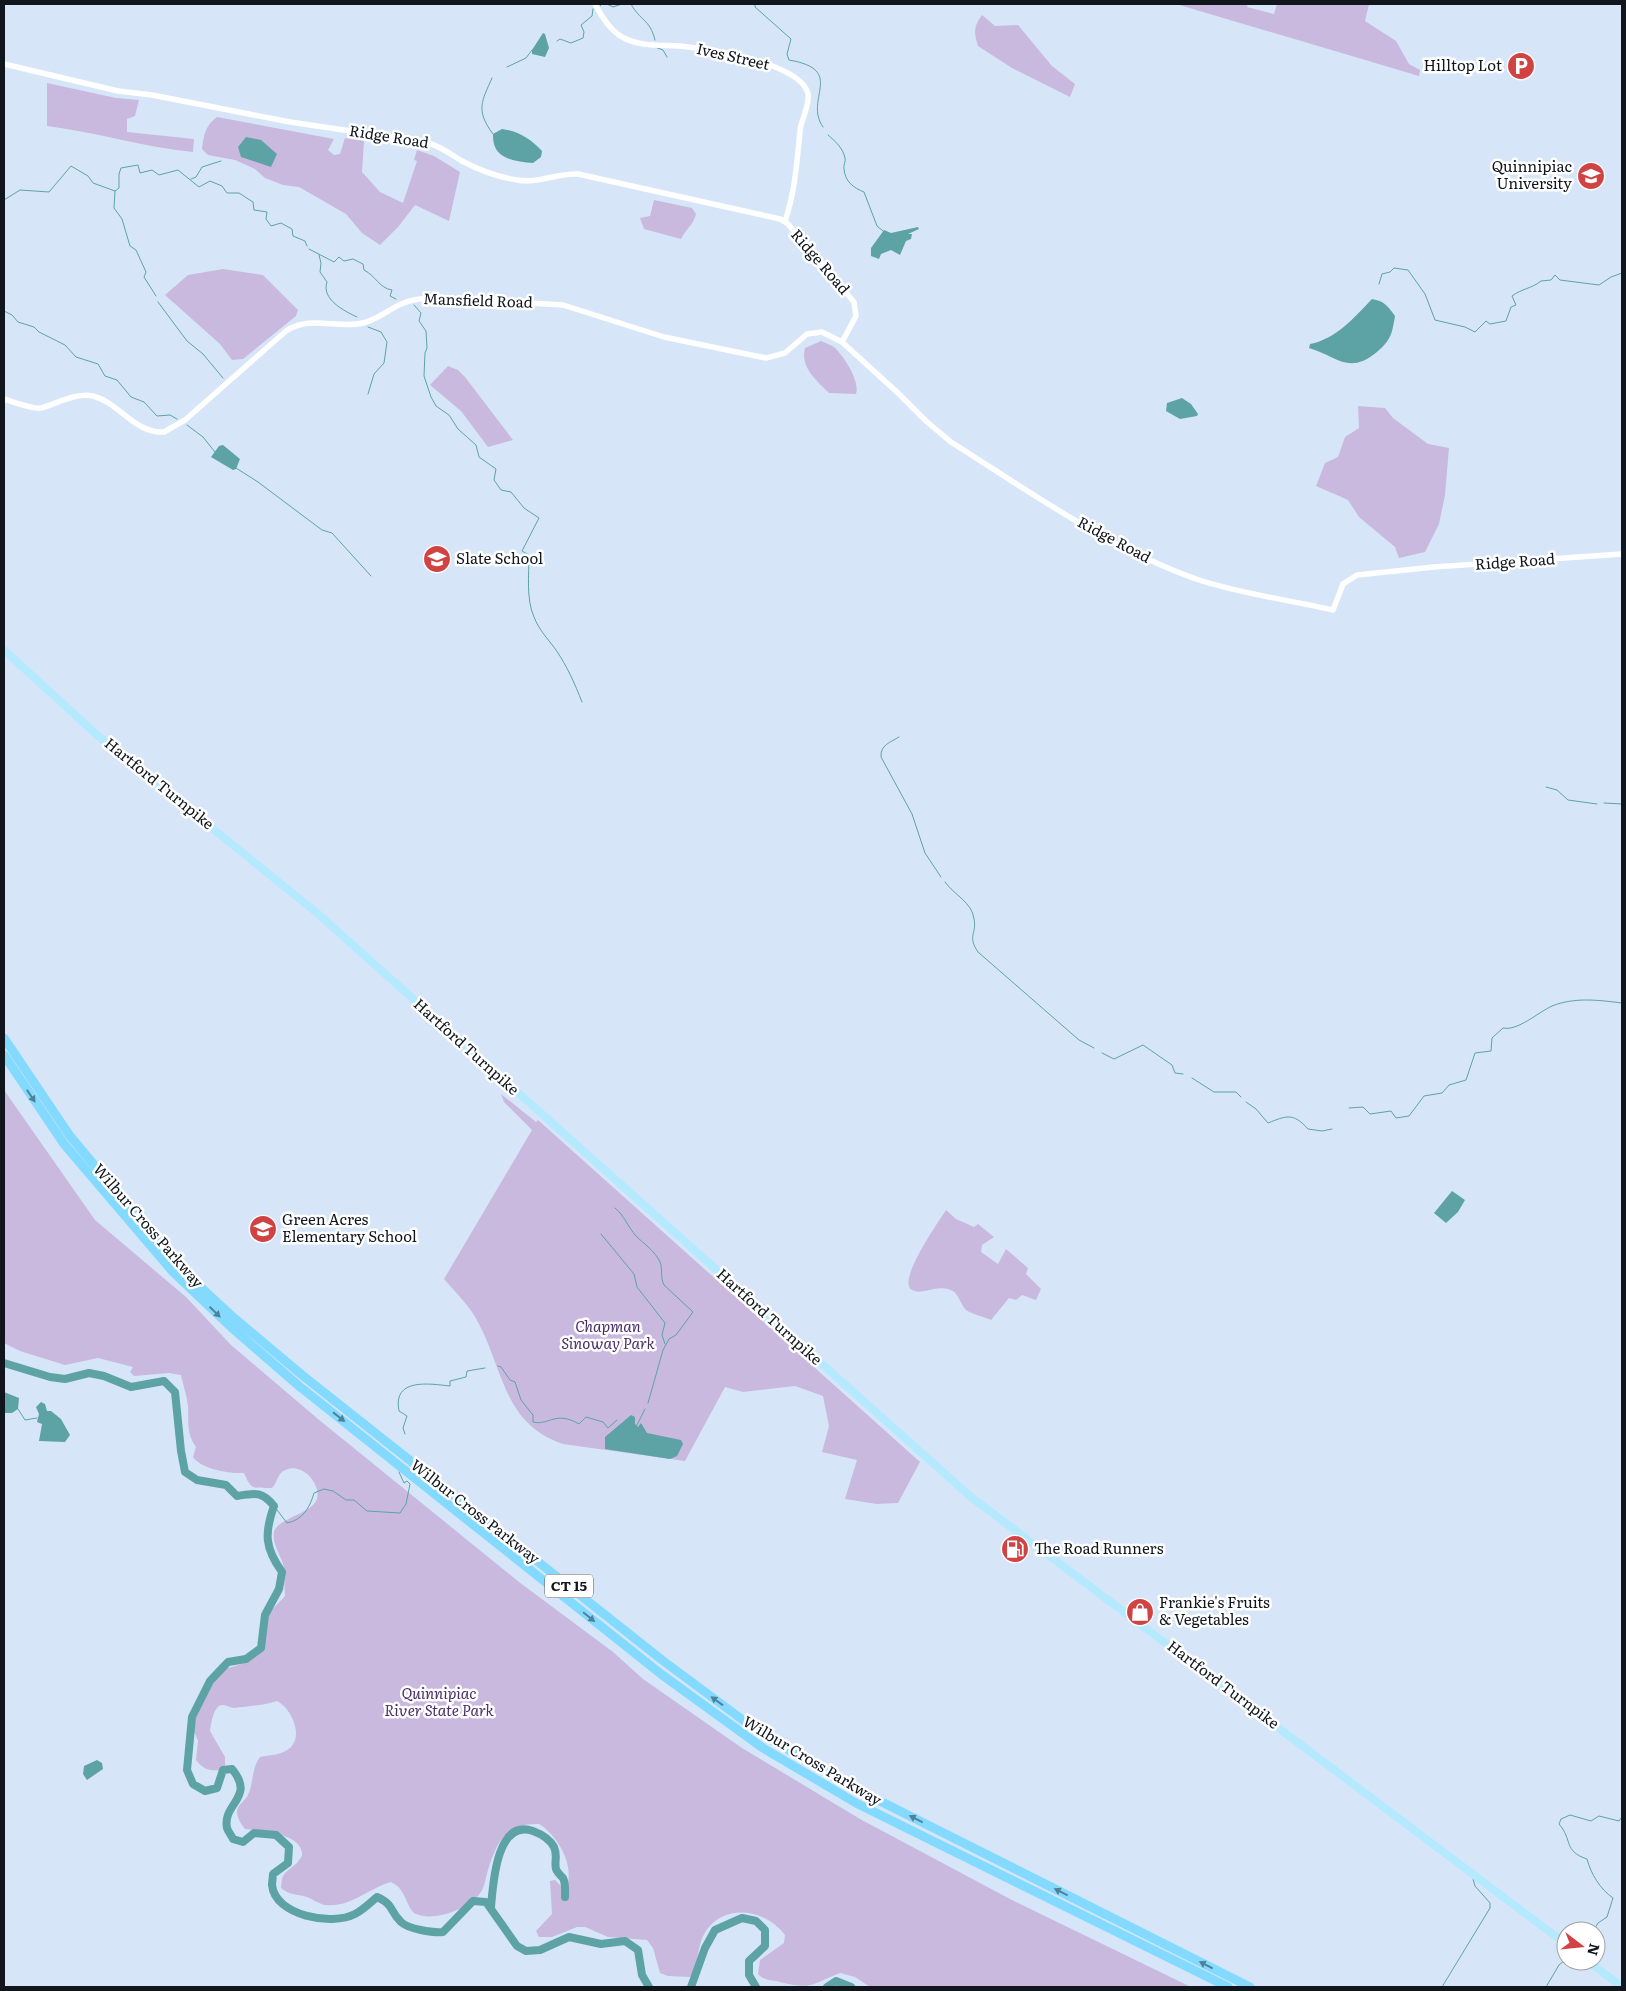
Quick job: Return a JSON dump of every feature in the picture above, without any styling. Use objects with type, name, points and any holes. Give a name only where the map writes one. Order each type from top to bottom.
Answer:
[{"type":"highway","name":"Wilbur Cross Parkway","points":[[4,1038],[70,1136],[180,1268],[233,1317],[302,1375],[662,1660],[763,1735],[858,1790],[1250,1987]]},
{"type":"highway","name":"Wilbur Cross Parkway","points":[[4,1055],[64,1144],[173,1272],[224,1321],[300,1386],[661,1674],[763,1748],[856,1803],[1228,1987]]},
{"type":"main road","name":"Hartford Turnpike","points":[[4,650],[97,735],[317,913],[971,1497],[1556,1936]]},
{"type":"main road","points":[[1601,1971],[1622,1987]]},
{"type":"street","name":"Ives Street","points":[[595,4],[609,25],[626,40],[646,44],[690,47],[742,57],[782,70],[802,84],[808,92],[808,100],[801,125],[796,170],[785,221]]},
{"type":"street","name":"Ridge Road","points":[[4,64],[118,91],[163,97],[290,122],[425,142],[440,147],[470,165],[511,179],[530,181],[561,174],[578,174],[785,221],[854,302],[856,316],[842,342],[927,422],[951,442],[1104,538],[1167,567],[1214,584],[1333,610],[1343,584],[1357,576],[1441,567],[1622,554]]},
{"type":"street","name":"Mansfield Road","points":[[4,398],[39,409],[80,396],[90,395],[103,400],[143,427],[164,432],[185,420],[292,327],[312,323],[364,323],[403,302],[432,298],[563,305],[664,337],[766,358],[781,355],[807,334],[814,332],[830,335],[842,342]]},
{"type":"green space","points":[[1176,4],[1248,4],[1247,7],[1274,14],[1277,4],[1369,4],[1365,21],[1396,41],[1409,64],[1420,70],[1419,76]]},
{"type":"green space","points":[[982,15],[995,26],[1018,25],[1052,66],[1075,84],[1070,97],[1012,68],[978,46],[975,30]]},
{"type":"green space","points":[[47,83],[116,98],[139,100],[135,116],[127,119],[127,132],[194,139],[193,152],[156,147],[47,126]]},
{"type":"green space","points":[[217,117],[334,139],[328,150],[334,155],[340,154],[345,138],[364,141],[362,172],[380,192],[403,203],[417,161],[414,160],[417,150],[434,156],[460,172],[449,221],[415,205],[398,227],[380,245],[362,233],[346,214],[299,187],[283,185],[265,178],[255,169],[235,160],[208,155],[202,149],[204,135],[210,124]]},
{"type":"green space","points":[[654,200],[692,208],[696,214],[695,218],[681,239],[644,229],[640,218],[650,216]]},
{"type":"green space","points":[[223,269],[263,275],[298,310],[296,316],[243,359],[232,360],[220,344],[165,295],[188,275]]},
{"type":"green space","points":[[821,341],[835,348],[847,364],[854,376],[857,389],[856,394],[829,393],[810,373],[805,361],[805,348]]},
{"type":"green space","points":[[448,366],[458,370],[465,377],[513,440],[488,447],[461,411],[430,385]]},
{"type":"green space","points":[[1358,406],[1385,408],[1393,418],[1428,444],[1449,448],[1445,495],[1439,524],[1425,552],[1399,558],[1395,547],[1359,517],[1348,500],[1316,486],[1325,463],[1338,457],[1345,437],[1359,428]]},
{"type":"green space","name":"Quinnipiac River State Park","points":[[4,1090],[95,1220],[186,1297],[231,1345],[318,1419],[519,1582],[613,1652],[643,1679],[742,1748],[860,1819],[1010,1899],[1191,1987],[870,1987],[855,1977],[840,1973],[815,1984],[797,1985],[766,1979],[758,1974],[760,1960],[784,1943],[785,1935],[768,1920],[746,1913],[724,1916],[714,1922],[706,1931],[700,1943],[696,1966],[690,1977],[668,1976],[660,1973],[653,1948],[647,1940],[608,1937],[585,1927],[577,1927],[552,1937],[539,1937],[536,1931],[552,1914],[550,1881],[555,1880],[561,1886],[561,1892],[564,1892],[568,1884],[569,1874],[568,1864],[559,1845],[539,1824],[511,1830],[499,1842],[495,1850],[481,1892],[469,1904],[442,1915],[424,1916],[416,1914],[410,1908],[400,1889],[391,1882],[351,1901],[334,1905],[325,1905],[281,1888],[282,1878],[285,1873],[302,1856],[301,1848],[289,1838],[271,1832],[245,1829],[238,1818],[237,1811],[248,1795],[255,1766],[260,1757],[283,1752],[294,1743],[296,1729],[291,1716],[287,1709],[277,1701],[234,1708],[223,1705],[219,1706],[214,1714],[210,1731],[225,1757],[225,1766],[222,1770],[207,1769],[196,1760],[198,1741],[192,1726],[218,1673],[244,1663],[254,1655],[261,1643],[269,1613],[285,1596],[284,1568],[274,1542],[274,1532],[280,1524],[314,1504],[317,1498],[315,1484],[304,1472],[290,1468],[280,1474],[272,1488],[256,1488],[249,1483],[244,1473],[216,1470],[197,1461],[193,1457],[196,1447],[189,1432],[187,1402],[181,1375],[169,1373],[134,1376],[130,1372],[133,1367],[98,1358],[65,1365],[20,1351],[4,1343]]},
{"type":"green space","name":"Chapman Sinoway Park","points":[[501,1094],[536,1122],[538,1120],[920,1462],[898,1503],[877,1504],[845,1499],[857,1460],[822,1452],[829,1426],[823,1396],[795,1386],[743,1392],[725,1387],[685,1461],[563,1444],[543,1435],[528,1424],[508,1395],[476,1318],[444,1279],[532,1130],[504,1102]]},
{"type":"green space","points":[[946,1210],[956,1219],[974,1227],[978,1224],[994,1237],[982,1245],[981,1252],[998,1264],[1006,1249],[1028,1268],[1026,1274],[1041,1289],[1036,1300],[1022,1295],[1016,1300],[1009,1298],[991,1320],[966,1310],[953,1291],[941,1288],[921,1292],[912,1290],[909,1285],[914,1264]]},
{"type":"shaded area","points":[[543,33],[549,48],[545,57],[532,54],[532,50]]},
{"type":"shaded area","points":[[502,129],[529,139],[542,151],[541,157],[533,163],[511,160],[500,154],[496,149],[493,134]]},
{"type":"shaded area","points":[[246,137],[261,140],[277,154],[271,167],[241,157],[238,147]]},
{"type":"shaded area","points":[[918,227],[919,229],[908,234],[912,234],[911,239],[906,241],[900,255],[891,250],[881,254],[879,259],[871,256],[871,248],[884,230],[891,233]]},
{"type":"shaded area","points":[[1372,299],[1385,304],[1395,316],[1390,336],[1377,352],[1367,359],[1351,363],[1343,362],[1309,348],[1310,344],[1328,338],[1344,327]]},
{"type":"shaded area","points":[[1182,398],[1191,404],[1198,414],[1197,416],[1180,419],[1166,411],[1167,403]]},
{"type":"shaded area","points":[[223,445],[240,459],[236,469],[233,470],[211,457],[219,446]]},
{"type":"shaded area","points":[[1452,1191],[1465,1200],[1458,1212],[1446,1223],[1434,1213]]},
{"type":"shaded area","points":[[4,1392],[19,1398],[18,1409],[12,1413],[4,1413]]},
{"type":"shaded area","points":[[41,1402],[45,1404],[47,1411],[51,1411],[61,1419],[70,1435],[65,1442],[39,1441],[42,1424],[37,1422],[39,1414],[36,1407]]},
{"type":"shaded area","points":[[631,1415],[635,1417],[635,1424],[638,1427],[641,1423],[647,1433],[681,1440],[683,1444],[677,1456],[670,1459],[605,1449],[605,1437]]},
{"type":"shaded area","points":[[97,1760],[102,1763],[103,1769],[87,1780],[83,1774],[84,1766]]},
{"type":"waterway","points":[[607,4],[613,7],[622,4]]},
{"type":"waterway","points":[[631,4],[634,10],[648,24],[655,40]]},
{"type":"waterway","points":[[755,4],[755,7],[791,39],[787,54],[789,60],[806,65],[816,71],[820,78],[817,106],[818,116],[823,127]]},
{"type":"waterway","points":[[557,41],[560,39],[571,43],[583,38],[584,32],[581,25],[592,16],[593,9]]},
{"type":"waterway","points":[[655,47],[663,50],[667,57]]},
{"type":"waterway","points":[[507,67],[526,58],[532,50]]},
{"type":"waterway","points":[[492,78],[483,99],[482,112],[487,126],[493,134]]},
{"type":"waterway","points":[[828,135],[844,154],[846,178],[864,192],[877,226],[883,231]]},
{"type":"waterway","points":[[191,179],[196,177],[202,167],[221,161]]},
{"type":"waterway","points":[[4,200],[20,190],[49,192],[71,166],[88,176],[93,183],[115,191],[119,188],[121,168],[138,165],[140,173],[152,170],[159,175],[178,170],[199,187],[210,181],[222,186],[227,193],[239,193],[253,202],[254,210],[267,212],[266,219],[271,226],[281,223],[292,229],[293,236],[305,241],[307,246]]},
{"type":"waterway","points":[[115,191],[114,208],[122,219],[130,246],[136,250],[146,272],[144,277],[156,296]]},
{"type":"waterway","points":[[309,249],[334,262],[339,257],[344,261],[353,259],[363,264],[364,270],[384,287],[392,290],[390,296],[396,299]]},
{"type":"waterway","points":[[319,255],[321,263],[320,272],[327,282],[327,294],[330,299],[340,308],[357,317]]},
{"type":"waterway","points":[[1379,284],[1382,274],[1390,272],[1394,268],[1408,270],[1425,294],[1435,320],[1465,327],[1475,332],[1486,321],[1490,324],[1506,321],[1511,307],[1516,305],[1512,296],[1541,281],[1551,280],[1555,275],[1560,280],[1599,285],[1611,277],[1622,273]]},
{"type":"waterway","points":[[158,302],[187,341],[203,354],[223,378]]},
{"type":"waterway","points":[[414,305],[421,313],[419,321],[426,331],[427,348],[424,376],[436,406],[449,415],[458,429],[476,445],[479,457],[496,469],[494,480],[501,490],[511,492],[524,508],[539,518],[522,551],[529,555],[528,587],[531,610],[538,626],[564,662],[582,702]]},
{"type":"waterway","points":[[4,311],[12,315],[18,322],[34,327],[39,332],[65,345],[76,357],[98,364],[105,376],[117,380],[131,397],[144,402],[157,416],[170,415],[177,419]]},
{"type":"waterway","points":[[368,327],[381,332],[387,342],[384,363],[374,374],[368,394]]},
{"type":"waterway","points":[[187,425],[203,437],[215,452]]},
{"type":"waterway","points":[[236,468],[258,482],[322,530],[332,533],[371,576]]},
{"type":"waterway","points":[[899,737],[884,747],[881,757],[912,814],[925,853],[941,877]]},
{"type":"waterway","points":[[1546,787],[1557,790],[1568,800],[1597,804]]},
{"type":"waterway","points":[[1604,803],[1622,804]]},
{"type":"waterway","points":[[945,882],[966,903],[973,913],[975,924],[973,942],[978,952],[1079,1040],[1094,1048]]},
{"type":"waterway","points":[[1349,1108],[1363,1107],[1370,1114],[1391,1111],[1396,1118],[1409,1116],[1424,1096],[1442,1093],[1449,1085],[1466,1080],[1475,1053],[1491,1051],[1492,1038],[1503,1028],[1515,1027],[1552,1006],[1569,1001],[1595,1000],[1622,1003]]},
{"type":"waterway","points":[[1102,1053],[1114,1059],[1143,1045],[1172,1065],[1175,1073],[1183,1074]]},
{"type":"waterway","points":[[1192,1078],[1214,1092],[1236,1092],[1241,1097]]},
{"type":"waterway","points":[[1246,1102],[1256,1109],[1268,1123],[1289,1117],[1298,1120],[1308,1129],[1322,1131],[1332,1129]]},
{"type":"waterway","points":[[615,1208],[636,1236],[658,1258],[664,1285],[693,1312],[676,1335],[669,1339],[663,1350],[648,1403]]},
{"type":"waterway","points":[[601,1234],[634,1274],[637,1287],[665,1323],[662,1335],[665,1344]]},
{"type":"waterway","points":[[4,1363],[50,1377],[65,1379],[89,1373],[104,1376],[131,1387],[164,1381],[175,1392],[185,1472],[197,1480],[226,1485],[237,1496],[262,1495],[274,1506],[269,1525],[268,1540],[272,1556],[282,1572],[279,1589],[265,1615],[261,1648],[246,1659],[228,1662],[210,1681],[192,1717],[187,1770],[193,1784],[205,1791],[217,1788],[223,1770],[232,1769],[241,1787],[240,1794],[227,1819],[227,1828],[233,1839],[243,1842],[254,1833],[276,1835],[289,1847],[288,1863],[273,1874],[272,1885],[275,1896],[283,1904],[306,1916],[333,1919],[355,1914],[377,1897],[387,1903],[397,1918],[409,1927],[443,1932],[473,1901],[486,1902],[517,1946],[526,1951],[540,1950],[569,1937],[601,1944],[625,1941],[638,1950],[642,1975],[649,1987]]},
{"type":"waterway","points":[[498,1366],[501,1367],[510,1380],[515,1382],[521,1400],[533,1415],[533,1422],[539,1423],[564,1418],[579,1424],[586,1417],[603,1422],[608,1428],[617,1420]]},
{"type":"waterway","points":[[405,1434],[403,1428],[407,1416],[399,1411],[398,1400],[401,1392],[415,1385],[433,1384],[450,1386],[450,1381],[466,1377],[467,1371],[485,1368]]},
{"type":"waterway","points":[[18,1409],[25,1420],[37,1418]]},
{"type":"waterway","points":[[636,1427],[645,1409]]},
{"type":"waterway","points":[[274,1506],[287,1523],[293,1521],[302,1516],[314,1493],[324,1489],[333,1491],[346,1500],[354,1500],[367,1511],[400,1513],[406,1504],[410,1484],[407,1481],[404,1483],[399,1472]]},
{"type":"waterway","points":[[1601,1921],[1607,1917],[1613,1898],[1597,1881],[1587,1859],[1579,1856],[1571,1849],[1566,1835],[1559,1824],[1561,1819],[1570,1815],[1591,1821],[1599,1816],[1619,1821],[1622,1817]]},
{"type":"waterway","points":[[491,1907],[495,1870],[499,1856],[511,1834],[521,1830],[533,1831],[539,1834],[554,1847],[556,1869],[565,1883],[565,1897]]},
{"type":"waterway","points":[[1442,1987],[1490,1908],[1490,1903],[1475,1886],[1473,1879]]},
{"type":"waterway","points":[[691,1987],[705,1948],[715,1930],[742,1918],[756,1921],[765,1930],[765,1946],[749,1961],[749,1975],[756,1987]]},
{"type":"waterway","points":[[1546,1987],[1556,1970]]},
{"type":"waterway","points":[[827,1987],[836,1981],[851,1987]]},
{"type":"place","name":"Hilltop Lot","points":[[1521,66]]},
{"type":"place","name":"Quinnipiac University","points":[[1591,176]]},
{"type":"place","name":"Slate School","points":[[437,559]]},
{"type":"place","name":"Green Acres Elementary School","points":[[263,1229]]},
{"type":"place","name":"The Road Runners","points":[[1015,1549]]},
{"type":"place","name":"Frankie's Fruits & Vegetables","points":[[1140,1612]]}]
